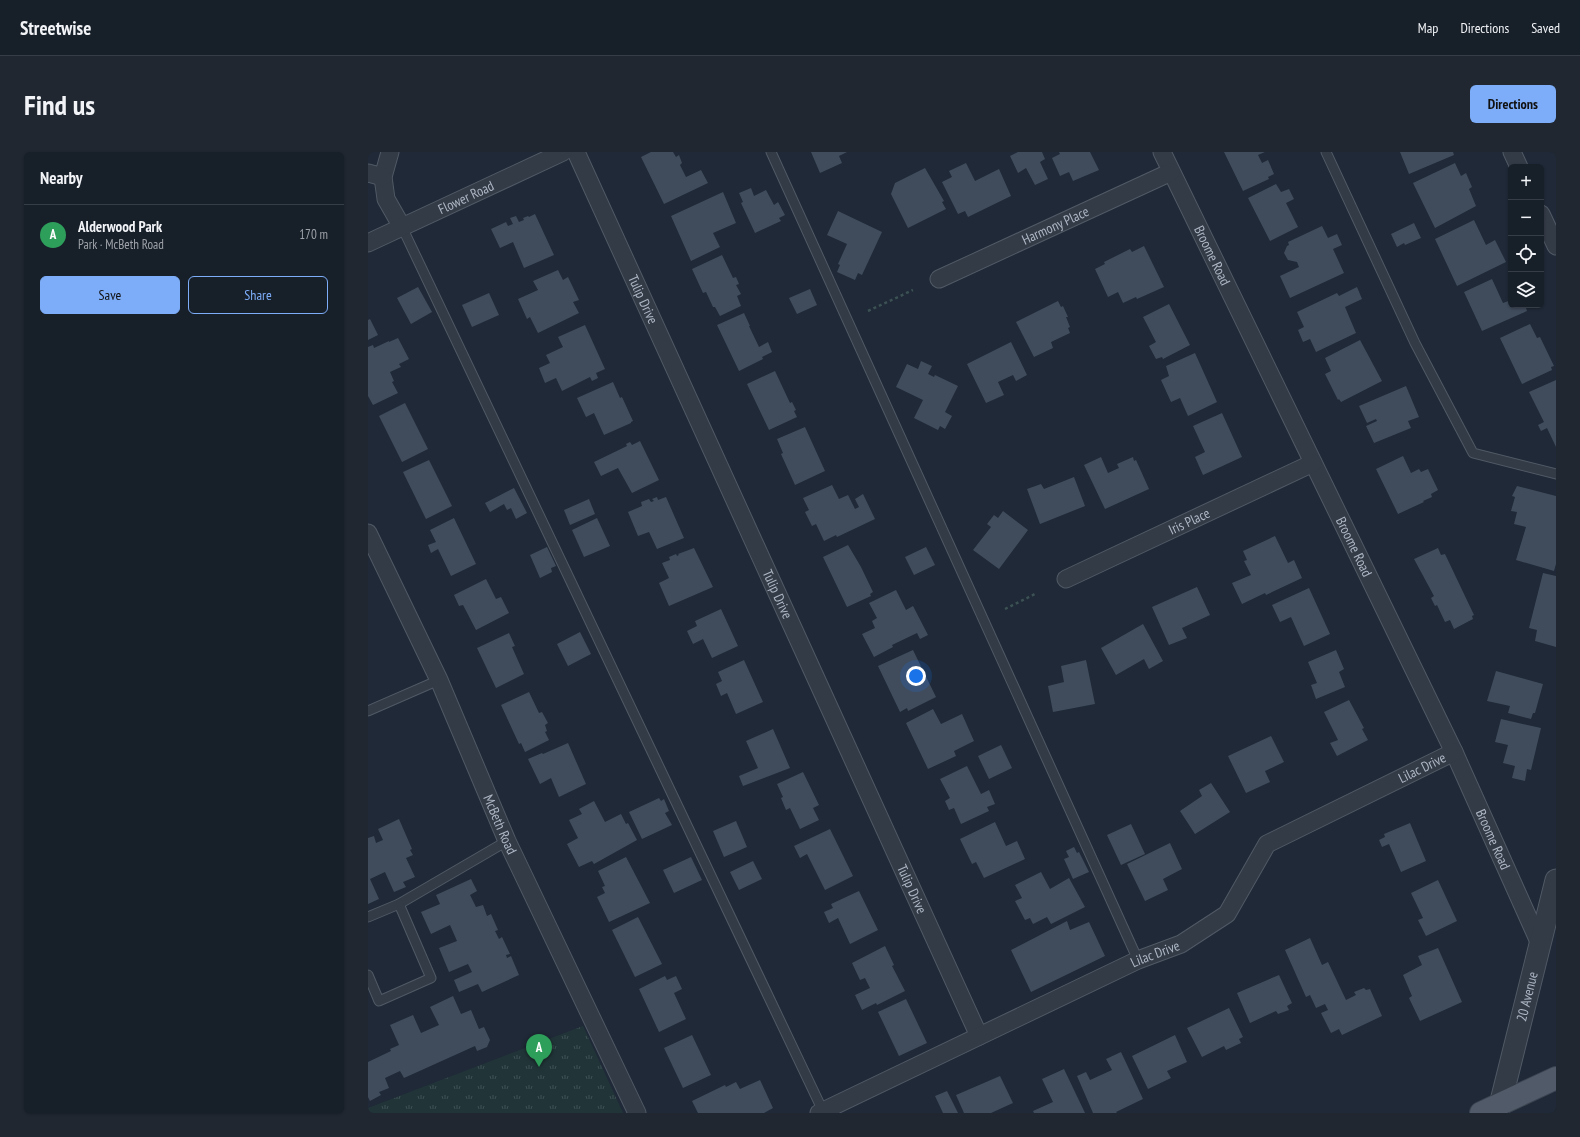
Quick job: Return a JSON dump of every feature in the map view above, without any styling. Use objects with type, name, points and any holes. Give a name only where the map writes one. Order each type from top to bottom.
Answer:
[{"type":"main road","points":[[1481,1113],[1499,1108],[1556,1078]]},
{"type":"street","points":[[390,152],[376,175],[386,199],[402,227]]},
{"type":"street","name":"Flower Road","points":[[368,243],[563,152]]},
{"type":"street","name":"Tulip Drive","points":[[576,152],[979,1036]]},
{"type":"street","name":"Broome Road","points":[[1162,152],[1454,752],[1540,944]]},
{"type":"street","points":[[1512,152],[1518,164]]},
{"type":"street","name":"Harmony Place","points":[[940,279],[1171,172]]},
{"type":"street","points":[[1544,220],[1556,246]]},
{"type":"street","name":"Iris Place","points":[[1066,579],[1313,463]]},
{"type":"street","name":"McBeth Road","points":[[368,533],[439,680],[507,841],[637,1113]]},
{"type":"street","name":"Lilac Drive","points":[[821,1112],[1138,960],[1181,944],[1227,914],[1267,844],[1454,752]]},
{"type":"street","name":"20 Avenue","points":[[1499,1108],[1556,880]]},
{"type":"lane","points":[[771,152],[1138,960]]},
{"type":"lane","points":[[1326,152],[1415,342],[1473,453],[1556,474]]},
{"type":"lane","points":[[402,227],[821,1112]]},
{"type":"lane","points":[[368,711],[439,680]]},
{"type":"lane","points":[[368,918],[399,904],[507,841]]},
{"type":"lane","points":[[368,976],[379,1001],[431,978],[399,904]]},
{"type":"path","points":[[868,311],[914,290]]},
{"type":"path","points":[[1005,609],[1037,594]]},
{"type":"green space","points":[[583,1026],[623,1113],[368,1113],[368,1108]]},
{"type":"building","points":[[651,152],[673,152],[676,157],[679,155],[682,163],[680,165],[686,177],[701,170],[708,183],[664,204],[641,157]]},
{"type":"building","points":[[811,152],[847,152],[839,156],[842,163],[820,173]]},
{"type":"building","points":[[1018,152],[1042,152],[1045,159],[1040,162],[1048,179],[1035,185],[1026,168],[1018,173],[1010,156]]},
{"type":"building","points":[[1059,152],[1090,152],[1099,170],[1073,181],[1069,172],[1060,176],[1052,158],[1060,154]]},
{"type":"building","points":[[1224,152],[1265,152],[1258,155],[1262,163],[1268,160],[1274,174],[1268,177],[1269,179],[1243,191]]},
{"type":"building","points":[[1400,152],[1453,152],[1454,155],[1409,174]]},
{"type":"building","points":[[966,163],[975,181],[999,169],[1011,196],[968,217],[965,211],[958,214],[942,182],[952,177],[949,171]]},
{"type":"building","points":[[1455,163],[1461,176],[1466,173],[1472,187],[1469,189],[1476,206],[1435,228],[1413,183]]},
{"type":"building","points":[[925,168],[944,201],[942,202],[946,209],[908,228],[891,194],[895,183]]},
{"type":"building","points":[[1276,184],[1281,192],[1289,189],[1294,199],[1286,203],[1298,227],[1270,241],[1248,198]]},
{"type":"building","points":[[751,188],[754,196],[766,190],[774,205],[778,202],[785,215],[779,218],[781,221],[755,233],[741,203],[743,202],[739,193]]},
{"type":"building","points":[[723,192],[736,223],[713,233],[720,247],[691,261],[671,216]]},
{"type":"building","points":[[838,211],[882,232],[862,275],[858,273],[855,280],[837,272],[840,265],[838,264],[847,244],[827,235]]},
{"type":"building","points":[[535,214],[554,255],[524,268],[513,242],[500,248],[491,229],[506,222],[508,226],[513,224],[510,218],[516,216],[519,222],[524,220],[523,218]]},
{"type":"building","points":[[1474,220],[1486,245],[1495,240],[1506,262],[1457,286],[1435,239]]},
{"type":"building","points":[[1414,223],[1421,238],[1405,245],[1404,243],[1397,247],[1391,234]]},
{"type":"building","points":[[1322,226],[1328,238],[1337,234],[1342,245],[1333,249],[1344,273],[1290,298],[1280,276],[1299,267],[1297,262],[1288,260],[1284,253],[1289,245],[1288,242]]},
{"type":"building","points":[[1144,246],[1164,287],[1137,299],[1136,297],[1123,303],[1118,292],[1108,297],[1095,269],[1105,264],[1104,262],[1130,249],[1132,252]]},
{"type":"building","points":[[722,255],[733,278],[736,277],[739,284],[736,285],[741,294],[737,296],[741,306],[720,316],[715,307],[713,307],[706,292],[703,293],[692,269]]},
{"type":"building","points":[[558,270],[563,280],[568,277],[579,300],[573,302],[579,313],[538,333],[530,317],[527,319],[518,299],[538,290],[533,281]]},
{"type":"building","points":[[1492,279],[1503,303],[1508,301],[1508,308],[1526,308],[1527,311],[1482,331],[1464,292]]},
{"type":"building","points":[[418,287],[432,312],[411,324],[397,298]]},
{"type":"building","points":[[1357,287],[1362,299],[1345,307],[1356,333],[1316,352],[1310,339],[1303,342],[1298,330],[1304,327],[1297,312],[1337,293],[1339,296]]},
{"type":"building","points":[[810,289],[817,305],[797,314],[789,298]]},
{"type":"building","points":[[489,293],[499,315],[472,327],[462,305]]},
{"type":"building","points":[[1058,301],[1061,307],[1063,306],[1068,317],[1066,317],[1070,327],[1068,328],[1070,333],[1051,342],[1053,348],[1034,357],[1016,322]]},
{"type":"building","points":[[1169,304],[1190,345],[1163,359],[1162,357],[1156,359],[1149,346],[1156,342],[1143,317]]},
{"type":"building","points":[[744,313],[759,347],[768,342],[772,352],[762,357],[763,359],[739,371],[717,325]]},
{"type":"building","points":[[370,319],[378,335],[368,340],[368,320]]},
{"type":"building","points":[[1530,324],[1537,338],[1540,337],[1554,366],[1551,367],[1552,370],[1522,384],[1500,338]]},
{"type":"building","points":[[585,325],[605,369],[596,373],[598,378],[592,381],[590,377],[562,391],[556,378],[545,383],[539,368],[550,363],[546,355],[563,347],[558,337]]},
{"type":"building","points":[[398,338],[409,359],[399,364],[401,367],[390,372],[394,381],[392,382],[398,393],[373,405],[368,396],[368,347],[373,345],[374,348]]},
{"type":"building","points":[[1360,340],[1382,381],[1341,402],[1339,399],[1338,400],[1325,374],[1331,371],[1325,358]]},
{"type":"building","points":[[1011,342],[1027,375],[1016,381],[1013,375],[998,382],[1004,395],[986,403],[967,364]]},
{"type":"building","points":[[1195,353],[1217,402],[1188,416],[1180,398],[1171,402],[1161,380],[1169,376],[1166,366]]},
{"type":"building","points":[[921,361],[932,366],[928,374],[934,377],[935,375],[958,386],[945,412],[952,416],[945,429],[940,426],[938,430],[914,418],[923,400],[896,387],[907,364],[918,369]]},
{"type":"building","points":[[775,371],[790,403],[792,402],[796,410],[794,411],[797,417],[769,430],[747,384]]},
{"type":"building","points":[[1556,380],[1556,447],[1547,428],[1541,431],[1538,425],[1544,422],[1529,392]]},
{"type":"building","points":[[613,382],[633,421],[604,435],[594,413],[586,417],[577,398]]},
{"type":"building","points":[[1406,386],[1419,417],[1408,421],[1411,428],[1374,443],[1366,426],[1377,421],[1376,419],[1367,423],[1359,406]]},
{"type":"building","points":[[405,403],[428,449],[402,462],[379,416]]},
{"type":"building","points":[[1222,413],[1242,457],[1203,475],[1195,457],[1205,452],[1193,426]]},
{"type":"building","points":[[805,427],[825,471],[795,485],[781,454],[783,453],[777,439]]},
{"type":"building","points":[[640,441],[659,480],[632,493],[618,468],[601,476],[594,462],[627,446],[626,444],[630,442],[632,445]]},
{"type":"building","points":[[1403,456],[1411,473],[1419,469],[1421,472],[1428,469],[1438,490],[1431,494],[1432,497],[1423,501],[1424,502],[1398,514],[1376,469]]},
{"type":"building","points":[[1101,457],[1108,473],[1119,468],[1117,464],[1133,457],[1134,461],[1136,460],[1149,489],[1105,509],[1084,465]]},
{"type":"building","points":[[429,460],[452,506],[426,519],[403,472]]},
{"type":"building","points":[[1074,477],[1085,506],[1040,524],[1027,489],[1041,484],[1044,489]]},
{"type":"building","points":[[832,485],[839,499],[848,495],[855,509],[859,507],[855,499],[863,494],[875,519],[837,537],[836,535],[824,541],[816,524],[812,526],[805,512],[809,510],[803,498]]},
{"type":"building","points":[[1517,486],[1556,496],[1556,564],[1554,571],[1516,560],[1526,527],[1514,524],[1517,512],[1511,511],[1515,497],[1512,496]]},
{"type":"building","points":[[514,488],[527,513],[516,519],[511,508],[507,510],[504,504],[490,512],[485,503]]},
{"type":"building","points":[[657,497],[658,500],[666,497],[684,538],[657,549],[649,532],[638,536],[628,512],[642,506],[641,502],[649,499],[651,502],[654,501],[652,499]]},
{"type":"building","points":[[589,499],[595,514],[570,525],[564,510]]},
{"type":"building","points":[[1003,511],[1028,530],[999,569],[973,550],[991,527],[987,524],[994,515],[998,518]]},
{"type":"building","points":[[454,518],[476,564],[451,576],[438,549],[431,553],[428,545],[436,542],[430,530]]},
{"type":"building","points":[[597,518],[610,546],[584,557],[572,530]]},
{"type":"building","points":[[1275,536],[1288,563],[1294,560],[1302,578],[1266,595],[1265,593],[1242,604],[1232,583],[1251,575],[1244,561],[1247,560],[1243,551]]},
{"type":"building","points":[[848,545],[873,592],[870,594],[871,596],[847,607],[823,557]]},
{"type":"building","points":[[547,547],[556,566],[551,568],[552,572],[540,578],[530,555]]},
{"type":"building","points":[[926,547],[935,565],[914,575],[905,557]]},
{"type":"building","points":[[694,548],[713,587],[669,606],[659,583],[669,578],[662,563],[670,560],[669,557],[676,554],[677,556],[679,555],[678,554]]},
{"type":"building","points":[[1438,548],[1441,555],[1445,554],[1474,615],[1472,616],[1473,619],[1454,629],[1450,620],[1445,622],[1437,605],[1435,606],[1431,598],[1434,596],[1414,559]]},
{"type":"building","points":[[1543,573],[1556,576],[1556,647],[1535,641],[1537,630],[1529,628]]},
{"type":"building","points":[[486,579],[496,599],[501,597],[509,613],[476,630],[463,605],[459,606],[454,595]]},
{"type":"building","points":[[1197,587],[1210,615],[1182,628],[1187,638],[1169,645],[1152,607]]},
{"type":"building","points":[[1309,588],[1330,634],[1304,646],[1291,617],[1280,622],[1272,605]]},
{"type":"building","points":[[896,590],[906,610],[913,606],[928,635],[920,639],[917,633],[892,645],[893,647],[874,657],[862,634],[875,628],[872,621],[877,618],[869,603]]},
{"type":"building","points":[[721,609],[738,646],[712,658],[703,639],[693,644],[687,631],[697,626],[695,621]]},
{"type":"building","points":[[1143,624],[1163,661],[1149,669],[1144,659],[1116,675],[1101,648]]},
{"type":"building","points":[[580,632],[591,654],[568,666],[557,644]]},
{"type":"building","points":[[509,633],[515,646],[512,647],[524,674],[496,688],[477,648]]},
{"type":"building","points":[[913,650],[936,697],[908,711],[907,708],[900,712],[878,666]]},
{"type":"building","points":[[1336,650],[1344,669],[1339,672],[1345,687],[1316,699],[1311,685],[1317,683],[1308,662]]},
{"type":"building","points":[[744,660],[763,702],[736,714],[727,693],[721,696],[716,684],[722,681],[718,672]]},
{"type":"building","points":[[1086,660],[1095,704],[1053,712],[1048,686],[1064,682],[1061,666]]},
{"type":"building","points":[[1496,671],[1543,684],[1535,713],[1533,713],[1531,719],[1508,713],[1510,706],[1487,701]]},
{"type":"building","points":[[529,692],[539,713],[542,712],[548,723],[545,725],[547,731],[545,732],[549,740],[525,752],[521,743],[519,744],[501,705]]},
{"type":"building","points":[[1349,700],[1364,728],[1362,729],[1368,740],[1337,756],[1330,743],[1338,740],[1324,712]]},
{"type":"building","points":[[933,709],[941,724],[962,714],[974,741],[954,751],[956,756],[928,769],[906,723]]},
{"type":"building","points":[[1501,719],[1541,728],[1531,770],[1527,769],[1525,781],[1512,778],[1515,766],[1503,763],[1508,745],[1495,742]]},
{"type":"building","points":[[773,729],[790,768],[743,786],[739,776],[758,768],[746,741]]},
{"type":"building","points":[[1271,736],[1284,762],[1265,771],[1270,782],[1246,793],[1228,756]]},
{"type":"building","points":[[568,743],[586,784],[559,797],[551,778],[540,784],[528,759]]},
{"type":"building","points":[[1001,745],[1012,768],[989,779],[978,756]]},
{"type":"building","points":[[967,766],[981,794],[989,790],[995,804],[987,807],[989,811],[961,824],[954,808],[949,810],[945,801],[950,798],[940,779]]},
{"type":"building","points":[[803,772],[819,805],[813,808],[819,820],[800,829],[790,808],[786,810],[781,798],[783,797],[777,784]]},
{"type":"building","points":[[1211,783],[1230,812],[1195,834],[1180,811],[1202,796],[1199,790]]},
{"type":"building","points":[[659,798],[661,801],[664,799],[669,811],[665,813],[672,825],[642,839],[629,812]]},
{"type":"building","points":[[594,801],[605,822],[621,814],[626,824],[628,823],[637,840],[594,864],[592,861],[579,867],[567,844],[578,838],[569,820],[582,814],[579,809]]},
{"type":"building","points":[[399,819],[412,849],[410,850],[413,855],[406,858],[415,877],[403,882],[406,887],[394,892],[385,872],[370,879],[379,899],[368,904],[368,838],[374,836],[376,843],[383,840],[378,829]]},
{"type":"building","points":[[736,821],[747,847],[724,857],[713,831]]},
{"type":"building","points":[[995,822],[1006,846],[1017,841],[1025,859],[984,878],[976,862],[972,864],[960,839]]},
{"type":"building","points":[[1410,823],[1426,861],[1401,872],[1389,844],[1382,847],[1379,840],[1385,837],[1384,834]]},
{"type":"building","points":[[1131,824],[1145,854],[1121,865],[1107,835]]},
{"type":"building","points":[[830,829],[853,876],[825,890],[807,854],[800,858],[794,846]]},
{"type":"building","points":[[1170,843],[1182,869],[1163,879],[1168,890],[1145,901],[1127,864]]},
{"type":"building","points":[[1074,847],[1077,853],[1079,852],[1089,872],[1073,879],[1064,859],[1069,857],[1066,851]]},
{"type":"building","points":[[626,857],[650,903],[609,922],[597,897],[605,893],[602,887],[605,886],[598,871]]},
{"type":"building","points":[[691,857],[702,880],[674,893],[663,870]]},
{"type":"building","points":[[753,861],[762,879],[739,890],[730,872]]},
{"type":"building","points":[[1041,872],[1050,889],[1069,878],[1085,907],[1051,924],[1047,917],[1033,924],[1030,918],[1025,920],[1015,901],[1022,898],[1015,885]]},
{"type":"building","points":[[471,879],[477,891],[470,895],[476,907],[483,905],[487,916],[491,914],[498,930],[495,931],[499,939],[502,937],[510,954],[506,955],[507,958],[511,956],[519,975],[482,992],[478,984],[459,992],[454,980],[472,972],[468,964],[449,972],[439,948],[457,941],[450,925],[431,934],[421,912],[440,904],[436,895]]},
{"type":"building","points":[[1438,880],[1457,921],[1426,936],[1418,920],[1423,918],[1411,893]]},
{"type":"building","points":[[859,891],[878,930],[850,944],[838,918],[829,923],[824,912],[833,908],[831,904]]},
{"type":"building","points":[[638,917],[662,964],[635,977],[612,930]]},
{"type":"building","points":[[1067,921],[1070,930],[1089,922],[1105,956],[1031,992],[1011,950]]},
{"type":"building","points":[[1310,938],[1322,965],[1328,962],[1346,1000],[1356,995],[1354,992],[1364,988],[1366,990],[1370,989],[1382,1016],[1342,1035],[1339,1029],[1331,1033],[1321,1013],[1328,1010],[1325,1004],[1316,1008],[1310,995],[1306,997],[1285,950]]},
{"type":"building","points":[[885,946],[894,965],[892,966],[905,991],[877,1005],[876,1003],[862,1010],[855,995],[870,988],[865,978],[860,980],[852,963]]},
{"type":"building","points":[[1438,948],[1462,1002],[1420,1021],[1409,998],[1412,996],[1403,975],[1422,965],[1418,956]]},
{"type":"building","points":[[1279,975],[1292,1003],[1287,1006],[1289,1010],[1278,1014],[1276,1011],[1250,1023],[1237,993]]},
{"type":"building","points":[[665,976],[667,980],[676,976],[682,989],[674,993],[686,1019],[659,1032],[639,989]]},
{"type":"building","points":[[453,996],[461,1014],[471,1010],[479,1029],[484,1027],[490,1040],[487,1047],[477,1051],[475,1046],[404,1078],[400,1071],[385,1078],[389,1088],[379,1092],[381,1095],[370,1101],[368,1097],[368,1062],[391,1051],[390,1049],[399,1045],[390,1025],[413,1015],[421,1033],[439,1025],[430,1007]]},
{"type":"building","points":[[906,999],[927,1043],[899,1056],[878,1012]]},
{"type":"building","points":[[1229,1008],[1243,1037],[1239,1039],[1241,1043],[1226,1050],[1224,1046],[1202,1057],[1187,1028]]},
{"type":"building","points":[[692,1035],[711,1075],[683,1088],[664,1048]]},
{"type":"building","points":[[1175,1035],[1187,1062],[1167,1071],[1171,1078],[1148,1089],[1132,1056]]},
{"type":"building","points":[[1121,1052],[1143,1099],[1116,1112],[1117,1113],[1093,1113],[1077,1076],[1086,1072],[1090,1080],[1112,1070],[1106,1059]]},
{"type":"building","points":[[1064,1069],[1085,1113],[1034,1113],[1033,1111],[1053,1102],[1042,1079]]},
{"type":"building","points":[[1000,1076],[1013,1103],[991,1113],[964,1113],[956,1095]]},
{"type":"building","points":[[760,1080],[773,1108],[764,1113],[698,1113],[692,1101],[725,1085],[726,1087],[736,1082],[740,1089]]},
{"type":"building","points":[[947,1091],[958,1113],[943,1113],[935,1096]]},
{"type":"place","name":"Alderwood Park","points":[[539,1067]]}]
